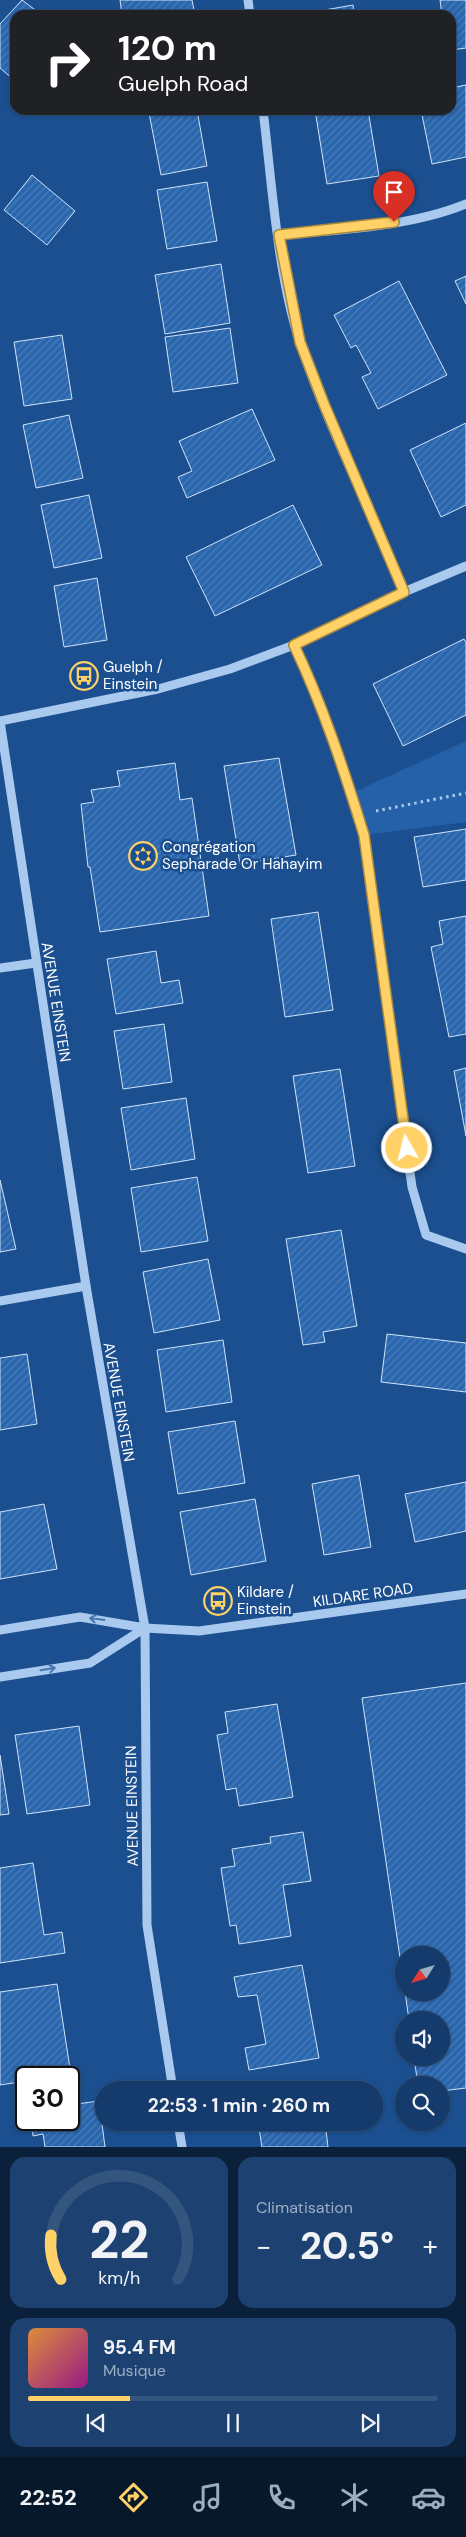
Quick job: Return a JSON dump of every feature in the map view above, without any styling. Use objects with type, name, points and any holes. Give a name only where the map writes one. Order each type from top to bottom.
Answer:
[{"type":"street","points":[[264,115],[279,235],[300,342],[324,404],[404,592]]},
{"type":"street","points":[[279,235],[394,222],[452,210],[466,204]]},
{"type":"street","points":[[0,721],[158,689],[230,669],[294,645],[404,592],[466,566]]},
{"type":"street","points":[[294,645],[315,689],[364,835],[412,1187],[426,1235],[466,1249]]},
{"type":"street","name":"AVENUE EINSTEIN","points":[[0,721],[86,1286],[145,1628],[147,1925],[172,2081]]},
{"type":"street","points":[[0,968],[36,963]]},
{"type":"street","points":[[0,1301],[86,1286]]},
{"type":"street","name":"KILDARE ROAD","points":[[0,1630],[80,1617],[145,1628],[199,1631],[466,1594]]},
{"type":"street","points":[[0,1677],[90,1663],[145,1628]]},
{"type":"street","points":[[179,2131],[182,2147]]},
{"type":"path","points":[[358,814],[466,793]]},
{"type":"shaded area","points":[[466,741],[466,822],[364,835],[352,793]]},
{"type":"building","points":[[22,0],[35,10],[13,10]]},
{"type":"building","points":[[120,0],[192,0],[194,10],[121,10]]},
{"type":"building","points":[[440,0],[466,0],[466,48],[456,49],[456,10],[441,10]]},
{"type":"building","points":[[353,5],[354,10],[325,10]]},
{"type":"building","points":[[10,13],[10,77],[0,68],[0,24]]},
{"type":"building","points":[[466,85],[466,157],[432,164],[422,115],[456,115],[456,87]]},
{"type":"building","points":[[149,115],[198,115],[207,166],[161,175]]},
{"type":"building","points":[[316,115],[369,115],[379,176],[327,184]]},
{"type":"building","points":[[32,175],[75,211],[47,245],[4,210]]},
{"type":"building","points":[[207,182],[217,241],[167,249],[157,190]]},
{"type":"building","points":[[221,264],[230,323],[165,334],[155,275]]},
{"type":"building","points":[[466,276],[466,304],[455,281]]},
{"type":"building","points":[[399,281],[447,375],[378,409],[362,377],[371,373],[356,345],[351,348],[334,315]]},
{"type":"building","points":[[230,328],[238,383],[173,392],[165,337]]},
{"type":"building","points":[[62,335],[72,399],[24,406],[14,342]]},
{"type":"building","points":[[252,409],[275,460],[187,498],[178,477],[192,471],[179,441]]},
{"type":"building","points":[[69,415],[83,478],[36,488],[23,425]]},
{"type":"building","points":[[466,423],[466,505],[441,517],[410,450]]},
{"type":"building","points":[[89,495],[102,558],[54,568],[41,505]]},
{"type":"building","points":[[293,505],[322,565],[215,616],[186,557]]},
{"type":"building","points":[[97,578],[107,640],[64,647],[54,586]]},
{"type":"building","points":[[464,639],[466,643],[466,715],[403,746],[373,684]]},
{"type":"building","points":[[279,758],[296,855],[240,864],[224,766]]},
{"type":"building","name":"Congrégation Sepharade Or Hahayim","points":[[175,763],[180,800],[192,798],[209,916],[100,932],[90,867],[88,867],[81,804],[94,802],[91,790],[120,786],[117,771]]},
{"type":"building","points":[[466,829],[466,880],[423,887],[414,837]]},
{"type":"building","points":[[318,912],[333,1010],[285,1017],[271,919]]},
{"type":"building","points":[[466,916],[466,1034],[449,1037],[431,947],[443,944],[439,921]]},
{"type":"building","points":[[156,951],[161,983],[179,980],[183,1003],[116,1014],[107,959]]},
{"type":"building","points":[[164,1024],[172,1082],[123,1089],[114,1031]]},
{"type":"building","points":[[466,1068],[466,1136],[454,1071]]},
{"type":"building","points":[[340,1069],[355,1166],[308,1173],[293,1076]]},
{"type":"building","points":[[186,1098],[195,1159],[131,1170],[121,1108]]},
{"type":"building","points":[[197,1177],[208,1241],[141,1252],[131,1188]]},
{"type":"building","points":[[0,1180],[16,1249],[0,1252]]},
{"type":"building","points":[[341,1230],[357,1326],[323,1332],[325,1342],[303,1345],[286,1239]]},
{"type":"building","points":[[208,1259],[220,1320],[154,1333],[143,1272]]},
{"type":"building","points":[[387,1334],[466,1343],[466,1392],[381,1382]]},
{"type":"building","points":[[223,1340],[232,1402],[166,1412],[157,1350]]},
{"type":"building","points":[[27,1354],[37,1424],[0,1430],[0,1358]]},
{"type":"building","points":[[235,1421],[245,1483],[178,1494],[168,1432]]},
{"type":"building","points":[[359,1475],[371,1547],[324,1555],[312,1484]]},
{"type":"building","points":[[466,1482],[466,1531],[415,1542],[405,1494]]},
{"type":"building","points":[[255,1499],[266,1561],[191,1575],[180,1512]]},
{"type":"building","points":[[44,1504],[57,1569],[0,1579],[0,1512]]},
{"type":"building","points":[[466,1683],[466,2088],[450,2090],[450,2076],[417,2076],[415,2066],[450,2066],[450,2011],[408,2011],[406,2001],[450,2001],[450,1946],[398,1946],[362,1698]]},
{"type":"building","points":[[277,1704],[293,1797],[239,1806],[236,1788],[226,1790],[217,1735],[228,1733],[225,1712]]},
{"type":"building","points":[[79,1726],[90,1805],[27,1814],[15,1735]]},
{"type":"building","points":[[0,1755],[9,1814],[0,1815]]},
{"type":"building","points":[[303,1832],[311,1881],[283,1885],[291,1936],[239,1944],[236,1925],[230,1926],[221,1868],[235,1866],[232,1849],[271,1843],[270,1837]]},
{"type":"building","points":[[33,1863],[44,1935],[62,1932],[65,1953],[0,1963],[0,1868]]},
{"type":"building","points":[[302,1965],[319,2058],[249,2070],[245,2048],[266,2044],[257,1995],[238,1997],[234,1977]]},
{"type":"building","points":[[57,1984],[70,2066],[15,2066],[15,2083],[0,2085],[0,1992]]},
{"type":"building","points":[[95,2102],[95,2131],[103,2131],[105,2147],[45,2147],[43,2134],[33,2136],[32,2131],[80,2131],[80,2104]]},
{"type":"building","points":[[259,2131],[326,2131],[328,2147],[262,2147]]},
{"type":"place","name":"Guelph / Einstein","points":[[84,676]]},
{"type":"place","name":"Congrégation Sepharade Or Hahayim","points":[[143,856]]},
{"type":"place","name":"Kildare / Einstein","points":[[218,1601]]},
{"type":"route","points":[[394,222],[324,232],[279,235],[288,290],[300,342],[324,404],[404,592],[294,645],[315,689],[352,793],[364,835],[407,1148]]}]
